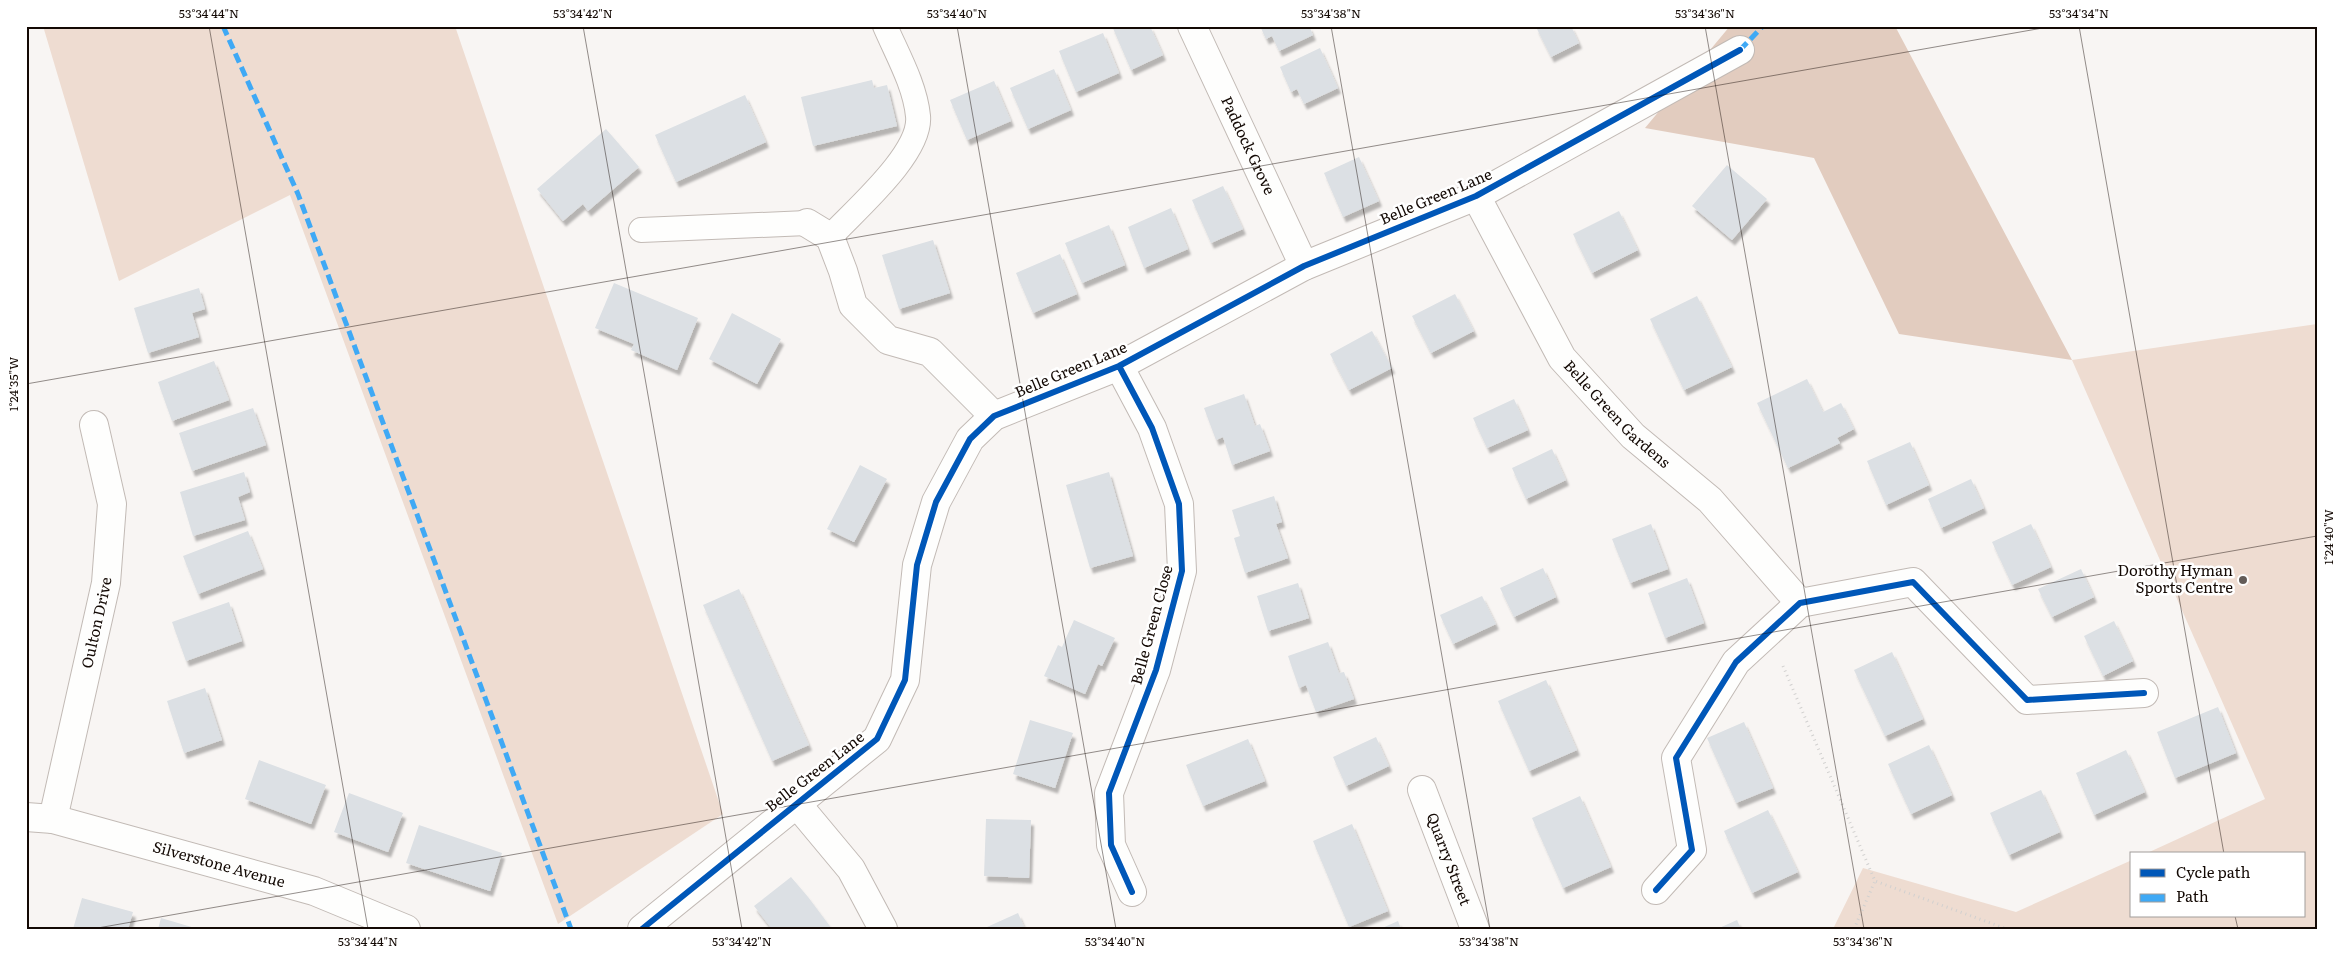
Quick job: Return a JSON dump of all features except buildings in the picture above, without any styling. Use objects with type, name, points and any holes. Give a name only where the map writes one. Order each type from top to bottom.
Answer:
[{"type":"street","name":"Paddock Grove","points":[[1192,26],[1304,266]]},
{"type":"street","name":"Belle Green Lane","points":[[642,929],[796,802],[877,739],[906,680],[917,565],[936,502],[970,439],[994,416],[1119,366],[1304,266],[1476,196],[1740,50]]},
{"type":"street","name":"Belle Green Gardens","points":[[1476,196],[1562,358],[1633,436],[1710,500],[1800,603]]},
{"type":"street","points":[[807,222],[830,237],[853,304],[888,340],[930,352],[994,416]]},
{"type":"street","name":"Belle Green Close","points":[[1119,366],[1152,428],[1179,504],[1182,571],[1156,670],[1109,793],[1111,845],[1132,892]]},
{"type":"street","name":"Oulton Drive","points":[[40,818],[106,583],[112,504],[94,425]]},
{"type":"street","points":[[1656,890],[1692,850],[1676,758],[1736,662],[1800,603],[1913,582],[2027,700],[2144,693]]},
{"type":"street","name":"Quarry Street","points":[[1422,790],[1475,929]]},
{"type":"street","points":[[796,802],[851,869],[883,929]]},
{"type":"street","name":"Silverstone Avenue","points":[[40,818],[314,891],[406,929]]},
{"type":"lane","points":[[830,237],[903,160],[916,138],[918,117],[911,87],[885,26]]},
{"type":"lane","points":[[641,230],[807,222]]},
{"type":"path","points":[[1769,633],[1875,881],[1854,929]]},
{"type":"path","points":[[1875,881],[2007,929]]},
{"type":"shaded area","points":[[43,26],[455,26],[723,814],[558,924],[290,195],[119,281]]},
{"type":"shaded area","points":[[1730,26],[1895,26],[2072,360],[1899,334],[1814,158],[1645,128]]},
{"type":"shaded area","name":"Dorothy Hyman Sports Centre","points":[[2317,324],[2317,929],[1833,929],[1863,868],[2016,912],[2130,861],[2130,918],[2306,918],[2306,852],[2149,852],[2265,799],[2072,360]]},
{"type":"marked path","points":[[223,26],[298,194],[571,929]]},
{"type":"marked path","points":[[1740,50],[1763,26]]},
{"type":"cycle path","points":[[642,929],[877,739],[905,680],[917,565],[936,502],[970,439],[994,416],[1119,366],[1304,266],[1476,196],[1740,50]]},
{"type":"cycle path","points":[[1119,366],[1152,428],[1179,504],[1182,571],[1156,670],[1109,793],[1111,845],[1132,892]]},
{"type":"cycle path","points":[[1656,890],[1692,850],[1676,758],[1736,662],[1800,603],[1913,582],[2027,700],[2144,693]]},
{"type":"place","name":"Dorothy Hyman Sports Centre","points":[[2243,580]]}]
